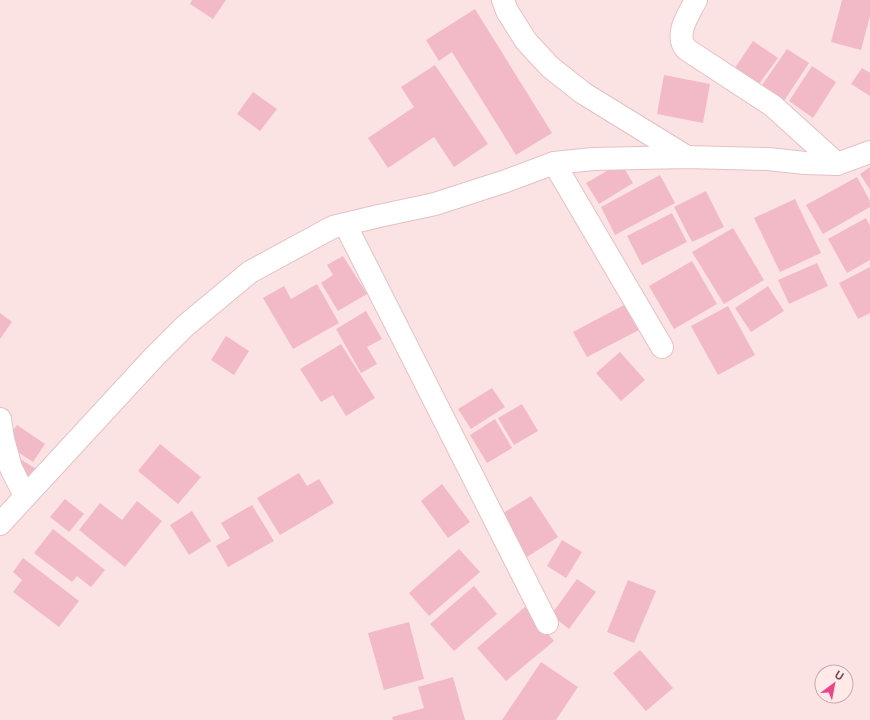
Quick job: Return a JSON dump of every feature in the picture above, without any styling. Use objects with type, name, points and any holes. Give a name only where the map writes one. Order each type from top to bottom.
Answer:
[{"type":"street","points":[[503,0],[507,10],[526,41],[550,67],[583,93],[687,157]]},
{"type":"street","points":[[696,0],[684,24],[681,35],[682,43],[686,49],[773,106],[837,164]]},
{"type":"street","points":[[0,524],[154,357],[185,326],[250,272],[333,227],[435,204],[554,163],[593,159],[687,157],[768,159],[804,163],[837,164],[869,154]]},
{"type":"street","points":[[554,163],[662,348]]},
{"type":"street","points":[[345,224],[546,623]]},
{"type":"street","points":[[0,419],[3,439],[11,468],[25,496]]},
{"type":"building","points":[[192,0],[226,0],[213,19],[190,4]]},
{"type":"building","points":[[842,0],[870,0],[870,16],[861,50],[831,42]]},
{"type":"building","points":[[475,9],[552,133],[516,155],[452,52],[439,61],[426,40]]},
{"type":"building","points":[[753,41],[778,58],[754,91],[730,75]]},
{"type":"building","points":[[787,49],[809,63],[782,104],[760,88]]},
{"type":"building","points":[[435,65],[488,144],[454,167],[434,137],[388,168],[368,138],[414,107],[401,87]]},
{"type":"building","points":[[812,66],[836,82],[813,118],[789,101]]},
{"type":"building","points":[[862,68],[870,73],[870,96],[851,84]]},
{"type":"building","points":[[664,75],[710,84],[703,123],[657,114]]},
{"type":"building","points":[[253,92],[277,109],[260,131],[237,114]]},
{"type":"building","points":[[621,163],[633,183],[599,204],[586,183]]},
{"type":"building","points":[[870,167],[870,190],[860,174]]},
{"type":"building","points":[[660,175],[675,203],[615,235],[601,207]]},
{"type":"building","points":[[857,177],[870,201],[870,207],[823,234],[806,205]]},
{"type":"building","points":[[706,191],[724,227],[692,242],[674,207]]},
{"type":"building","points":[[795,199],[821,253],[780,272],[754,218]]},
{"type":"building","points":[[672,213],[687,242],[642,265],[627,236]]},
{"type":"building","points":[[866,218],[870,226],[870,260],[847,273],[828,239]]},
{"type":"building","points":[[733,228],[764,280],[724,304],[692,252]]},
{"type":"building","points":[[343,256],[367,294],[338,311],[321,283],[333,275],[327,265]]},
{"type":"building","points":[[692,261],[717,304],[674,329],[649,286]]},
{"type":"building","points":[[817,263],[828,286],[789,304],[778,280]]},
{"type":"building","points":[[870,267],[870,313],[858,319],[839,283]]},
{"type":"building","points":[[317,284],[339,323],[293,349],[263,298],[284,286],[291,299]]},
{"type":"building","points":[[768,286],[784,311],[751,332],[735,308]]},
{"type":"building","points":[[626,304],[639,330],[587,357],[573,332]]},
{"type":"building","points":[[728,306],[755,355],[718,375],[691,326]]},
{"type":"building","points":[[366,311],[382,339],[367,347],[377,364],[361,373],[336,329]]},
{"type":"building","points":[[0,313],[12,322],[0,339]]},
{"type":"building","points":[[226,336],[249,351],[234,375],[211,360]]},
{"type":"building","points":[[341,344],[375,398],[346,416],[333,395],[321,402],[300,369]]},
{"type":"building","points":[[620,352],[645,380],[621,401],[596,373]]},
{"type":"building","points":[[492,388],[505,407],[471,429],[458,409]]},
{"type":"building","points":[[522,404],[538,431],[514,445],[498,418]]},
{"type":"building","points":[[495,419],[512,448],[487,463],[470,435]]},
{"type":"building","points":[[17,425],[45,444],[33,462],[4,443]]},
{"type":"building","points":[[160,444],[201,477],[178,504],[138,471]]},
{"type":"building","points":[[14,455],[36,469],[24,487]]},
{"type":"building","points":[[299,473],[307,486],[319,479],[334,503],[280,535],[257,498]]},
{"type":"building","points":[[442,484],[470,522],[448,538],[421,501]]},
{"type":"building","points":[[531,496],[558,537],[527,557],[500,515]]},
{"type":"building","points":[[65,499],[84,514],[69,532],[50,517]]},
{"type":"building","points":[[137,501],[162,521],[125,567],[79,530],[100,503],[122,520]]},
{"type":"building","points":[[252,505],[274,541],[228,567],[216,546],[230,538],[221,523]]},
{"type":"building","points":[[192,511],[211,541],[189,555],[170,525]]},
{"type":"building","points":[[53,529],[105,570],[91,587],[77,576],[72,582],[34,553]]},
{"type":"building","points":[[562,540],[582,552],[566,578],[547,566]]},
{"type":"building","points":[[459,549],[480,572],[429,616],[409,593]]},
{"type":"building","points":[[23,558],[79,601],[59,627],[13,592],[22,580],[13,572]]},
{"type":"building","points":[[577,579],[596,592],[569,629],[551,615]]},
{"type":"building","points":[[628,580],[656,591],[634,643],[607,632]]},
{"type":"building","points":[[474,586],[497,614],[454,651],[430,624]]},
{"type":"building","points":[[525,607],[554,641],[506,681],[477,648]]},
{"type":"building","points":[[409,622],[424,679],[384,690],[368,633]]},
{"type":"building","points":[[640,650],[673,688],[646,711],[613,673]]},
{"type":"building","points":[[541,662],[578,687],[556,720],[502,720]]},
{"type":"building","points":[[453,677],[465,720],[393,720],[392,717],[424,708],[418,687]]}]
